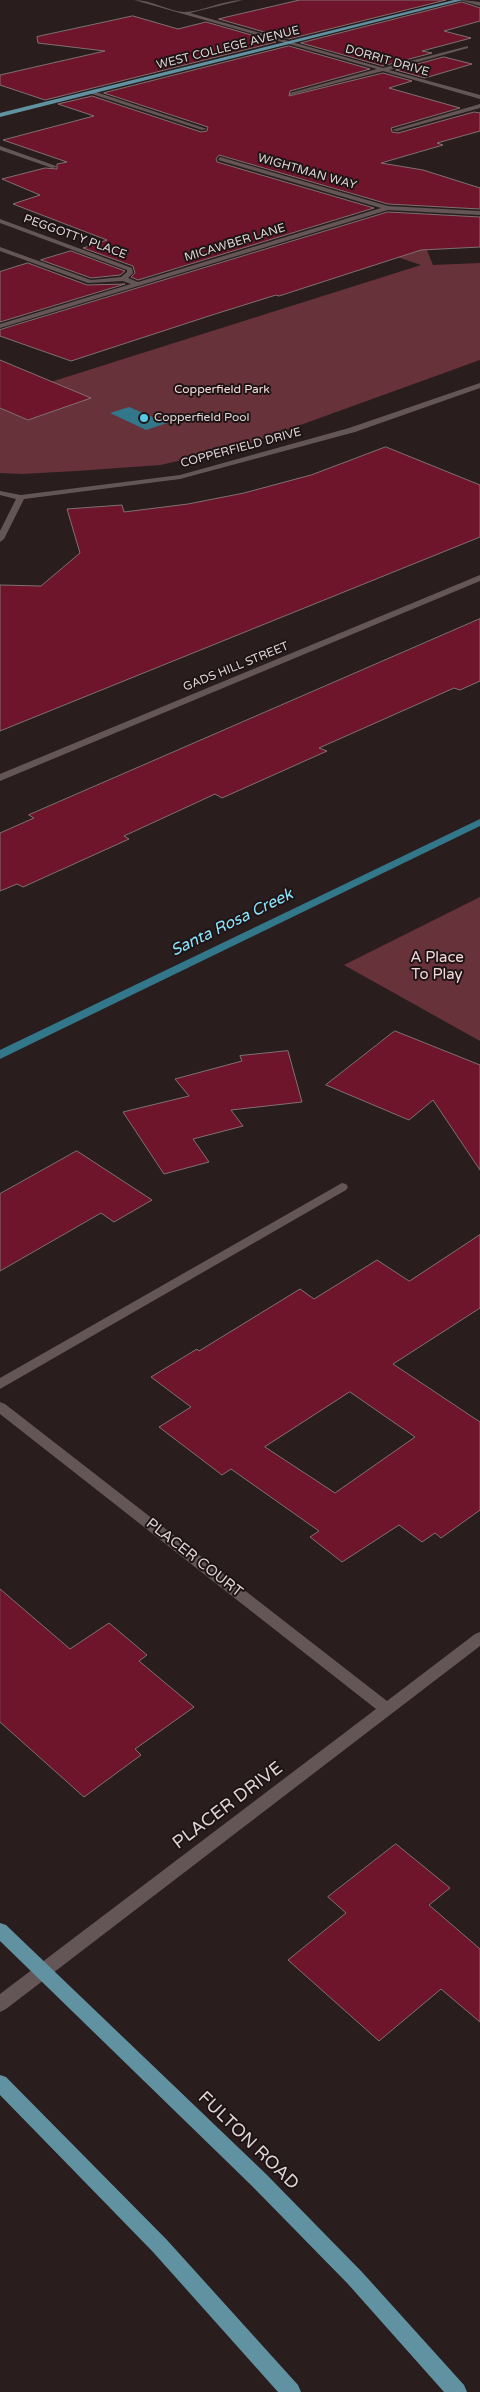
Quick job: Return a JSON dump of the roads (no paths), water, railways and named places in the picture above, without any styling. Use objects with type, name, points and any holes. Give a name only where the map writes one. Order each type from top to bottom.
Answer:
[{"type":"main road","name":"WEST COLLEGE AVENUE","points":[[0,115],[460,0]]},
{"type":"main road","name":"FULTON ROAD","points":[[0,1930],[287,2208],[355,2278],[458,2392]]},
{"type":"main road","points":[[0,2084],[160,2246],[291,2392]]},
{"type":"street","name":"DORRIT DRIVE","points":[[137,0],[480,97]]},
{"type":"street","points":[[184,13],[240,0]]},
{"type":"street","points":[[465,0],[480,4]]},
{"type":"street","points":[[292,94],[466,47]]},
{"type":"street","points":[[91,92],[204,129]]},
{"type":"street","points":[[395,130],[480,106]]},
{"type":"street","points":[[0,148],[54,168]]},
{"type":"street","name":"WIGHTMAN WAY","points":[[220,159],[388,208]]},
{"type":"street","name":"MICAWBER LANE","points":[[0,326],[388,208],[480,213]]},
{"type":"street","name":"PEGGOTTY PLACE","points":[[0,222],[130,269],[130,273],[123,279]]},
{"type":"street","name":"PEGGOTTY PLACE","points":[[0,249],[90,282],[123,279],[138,284]]},
{"type":"street","name":"COPPERFIELD DRIVE","points":[[0,493],[21,497],[180,476],[352,430],[480,385]]},
{"type":"street","points":[[0,539],[21,497]]},
{"type":"street","name":"GADS HILL STREET","points":[[0,778],[480,578]]},
{"type":"street","points":[[0,1384],[342,1187]]},
{"type":"street","name":"PLACER COURT","points":[[0,1406],[388,1710]]},
{"type":"street","name":"PLACER DRIVE","points":[[0,2004],[480,1638]]},
{"type":"water","points":[[129,407],[167,423],[146,430],[110,413]]},
{"type":"waterway","name":"Santa Rosa Creek","points":[[0,1055],[480,822]]},
{"type":"place","name":"Copperfield Pool","points":[[144,418]]},
{"type":"park label","name":"Copperfield Park","points":[[222,390]]},
{"type":"park label","name":"A Place To Play","points":[[437,966]]}]
